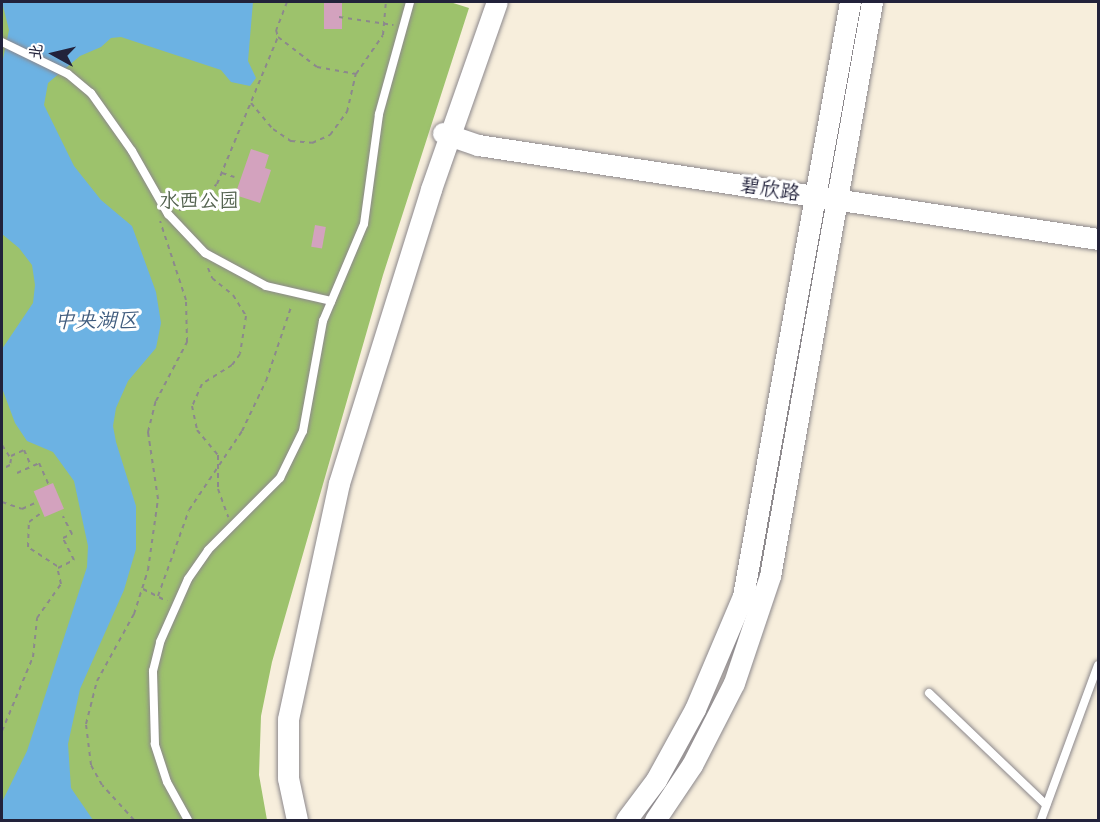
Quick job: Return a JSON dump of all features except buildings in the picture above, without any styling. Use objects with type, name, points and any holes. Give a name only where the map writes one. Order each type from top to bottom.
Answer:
[{"type":"street","points":[[290,820],[282,782],[282,720],[317,555],[353,411],[489,2]]},
{"type":"street","points":[[297,820],[288,778],[288,719],[339,483],[447,130],[497,2]]},
{"type":"street","points":[[626,820],[656,780],[695,709],[743,596],[850,2]]},
{"type":"street","points":[[655,820],[715,723],[747,651],[763,603],[779,535],[872,2]]},
{"type":"street","name":"碧欣路","points":[[447,130],[480,138],[816,192],[1098,227]]},
{"type":"street","name":"碧欣路","points":[[839,195],[1098,239]]},
{"type":"lane","points":[[188,820],[167,782],[155,744],[151,709],[153,671],[175,604],[208,550],[280,478],[296,449],[312,399],[318,347],[331,300],[364,224],[379,114],[410,2]]},
{"type":"lane","points":[[2,42],[68,74],[91,93],[132,151],[168,214],[205,253],[232,270],[294,295],[331,300]]},
{"type":"lane","points":[[1041,820],[1098,665]]},
{"type":"lane","points":[[929,693],[1046,805]]},
{"type":"path","points":[[134,820],[108,794],[91,765],[86,724],[97,681],[134,614],[143,589],[153,547],[158,499],[148,432],[156,401],[187,342],[189,321],[178,271],[160,226],[161,217],[195,205],[217,184],[278,38],[276,30],[287,2]]},
{"type":"path","points":[[251,103],[283,136],[291,141],[312,143],[330,135],[342,120],[356,74],[377,48],[385,23],[386,2]]},
{"type":"path","points":[[339,17],[404,26]]},
{"type":"path","points":[[278,38],[317,66],[356,74]]},
{"type":"path","points":[[222,173],[234,177]]},
{"type":"path","points":[[205,253],[212,279],[233,295],[246,316],[240,354],[232,365],[202,384],[192,406],[197,430],[212,445],[219,463],[218,489],[223,507],[237,523]]},
{"type":"path","points":[[158,596],[189,510],[242,431],[266,381],[294,295]]},
{"type":"path","points":[[2,445],[11,456],[10,465],[2,470]]},
{"type":"path","points":[[11,456],[24,450],[31,466]]},
{"type":"path","points":[[17,472],[39,463],[49,485]]},
{"type":"path","points":[[2,502],[22,509],[37,502]]},
{"type":"path","points":[[2,730],[33,657],[38,618],[61,584],[58,568],[28,547],[29,522],[41,513]]},
{"type":"path","points":[[58,568],[74,560],[63,538],[72,534],[63,516]]},
{"type":"path","points":[[143,589],[175,604]]},
{"type":"green space","name":"水西公园","points":[[2,2],[450,2],[469,8],[383,275],[272,662],[261,716],[259,775],[267,820],[2,820]]},
{"type":"water","name":"中央湖区","points":[[2,2],[253,2],[248,61],[256,78],[250,86],[231,82],[221,70],[121,37],[111,38],[101,47],[80,56],[48,83],[44,105],[74,166],[101,200],[132,226],[156,292],[161,323],[156,348],[128,381],[116,408],[113,426],[116,442],[136,506],[136,549],[124,590],[80,689],[68,744],[71,788],[93,820],[2,820],[2,802],[27,751],[87,567],[88,546],[74,481],[53,452],[27,441],[15,423],[2,388],[2,349],[33,303],[35,285],[32,265],[19,248],[2,234],[2,64],[9,30]]}]
